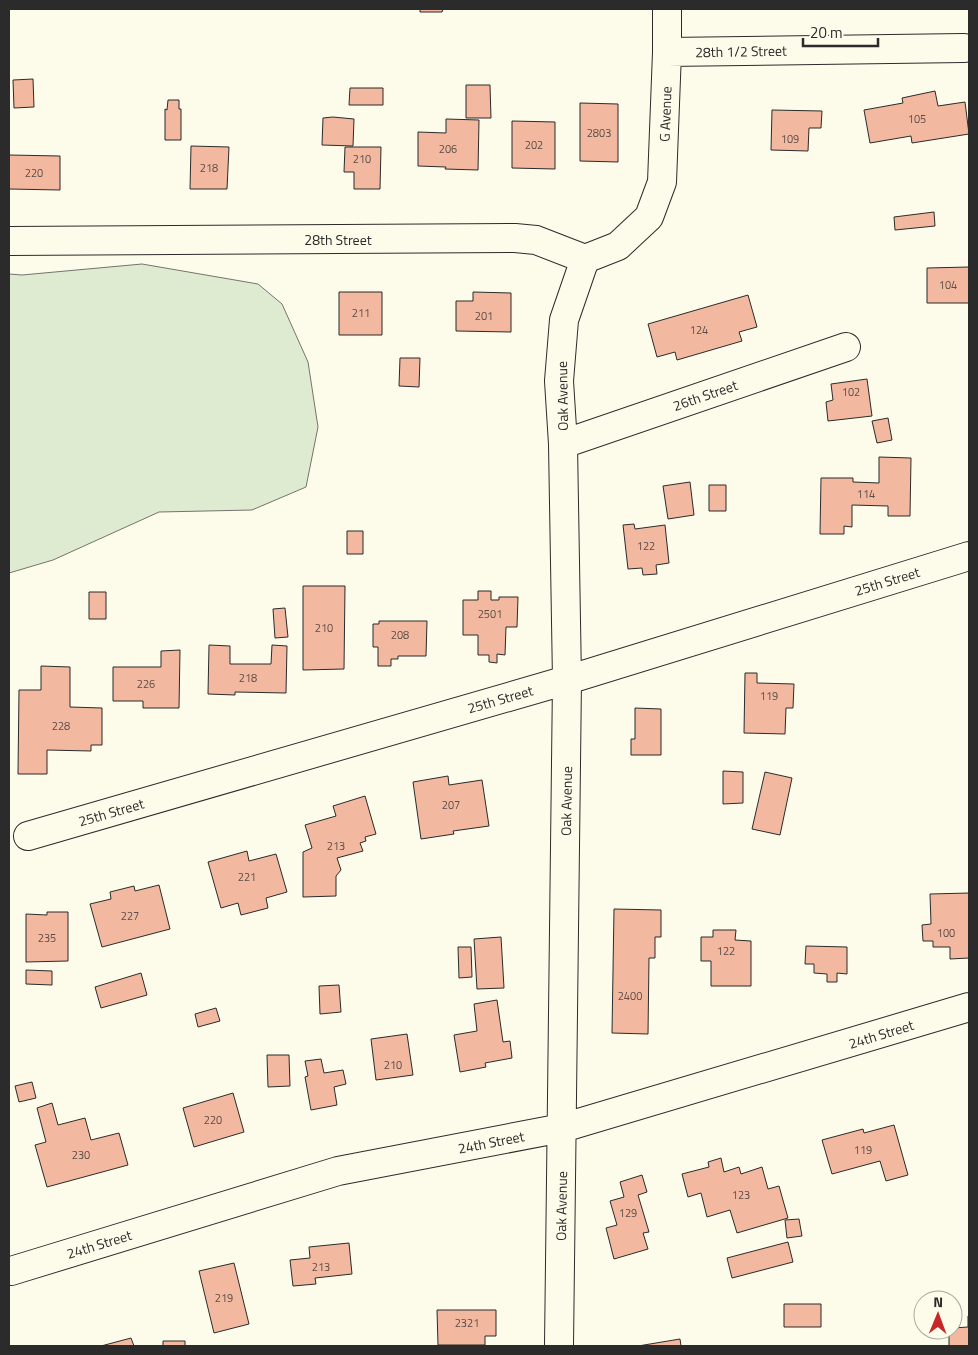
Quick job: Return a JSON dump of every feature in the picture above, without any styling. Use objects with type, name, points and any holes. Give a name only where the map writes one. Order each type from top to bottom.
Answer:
[{"type":"street","name":"G Avenue","points":[[585,259],[618,246],[650,217],[662,182],[667,9]]},
{"type":"street","name":"28th 1/2 Street","points":[[667,52],[964,48]]},
{"type":"street","name":"28th Street","points":[[9,241],[515,238],[536,240],[585,259]]},
{"type":"street","name":"Oak Avenue","points":[[559,1346],[567,680],[563,444],[559,381],[564,320],[585,259]]},
{"type":"street","name":"26th Street","points":[[563,444],[846,347]]},
{"type":"street","name":"25th Street","points":[[28,836],[567,680],[969,556]]},
{"type":"street","name":"24th Street","points":[[10,1271],[338,1171],[562,1128],[969,1007]]},
{"type":"green space","points":[[142,264],[258,284],[282,304],[308,362],[318,427],[306,487],[252,510],[159,512],[53,560],[9,573],[9,274],[22,275]]},
{"type":"building","points":[[420,9],[443,9],[442,12],[420,12]]},
{"type":"building","points":[[33,79],[34,107],[14,108],[13,80]]},
{"type":"building","points":[[466,85],[490,85],[491,118],[466,118]]},
{"type":"building","points":[[350,88],[383,88],[383,105],[349,105]]},
{"type":"building","points":[[935,91],[938,106],[965,102],[969,134],[912,143],[911,136],[870,143],[864,110],[903,103],[902,98]]},
{"type":"building","points":[[168,100],[179,100],[179,109],[181,109],[181,140],[165,140],[165,109],[167,110]]},
{"type":"building","points":[[580,103],[618,104],[618,162],[580,161]]},
{"type":"building","points":[[772,110],[822,111],[821,128],[809,128],[808,151],[771,150]]},
{"type":"building","points":[[323,118],[354,119],[353,146],[322,145]]},
{"type":"building","points":[[446,119],[479,120],[478,170],[418,166],[418,132],[446,133]]},
{"type":"building","points":[[512,121],[555,122],[555,169],[512,168]]},
{"type":"building","points":[[191,146],[229,147],[227,189],[190,189]]},
{"type":"building","points":[[345,147],[381,147],[380,189],[354,189],[354,172],[344,172]]},
{"type":"building","points":[[9,155],[60,156],[60,190],[9,189]]},
{"type":"building","points":[[934,212],[935,226],[895,230],[894,217]]},
{"type":"building","points":[[969,267],[969,303],[927,303],[927,268]]},
{"type":"building","points":[[339,292],[382,292],[382,335],[339,335]]},
{"type":"building","points":[[473,292],[511,293],[511,332],[456,331],[456,301],[473,301]]},
{"type":"building","points":[[748,295],[757,327],[739,332],[742,341],[677,360],[675,352],[657,357],[648,324]]},
{"type":"building","points":[[400,358],[420,358],[419,387],[399,386]]},
{"type":"building","points":[[867,379],[872,416],[828,421],[826,402],[833,400],[831,384]]},
{"type":"building","points":[[888,418],[892,440],[877,443],[872,421]]},
{"type":"building","points":[[879,457],[911,458],[910,516],[888,516],[888,506],[852,505],[852,527],[844,526],[844,534],[820,534],[821,478],[853,478],[853,482],[879,483]]},
{"type":"building","points":[[690,482],[694,515],[668,519],[663,486]]},
{"type":"building","points":[[709,485],[726,485],[726,511],[709,511]]},
{"type":"building","points":[[634,524],[635,529],[665,525],[669,563],[656,565],[657,574],[643,575],[642,568],[628,569],[623,525]]},
{"type":"building","points":[[347,531],[363,531],[363,554],[347,554]]},
{"type":"building","points":[[303,586],[345,586],[344,669],[303,670]]},
{"type":"building","points":[[478,591],[491,591],[491,600],[499,600],[499,597],[518,597],[517,627],[506,627],[505,655],[497,654],[497,663],[489,662],[489,655],[478,655],[478,635],[463,635],[463,600],[478,600]]},
{"type":"building","points":[[89,592],[106,592],[106,619],[89,619]]},
{"type":"building","points":[[285,608],[288,637],[275,638],[273,609]]},
{"type":"building","points":[[379,621],[427,621],[426,656],[398,656],[398,659],[391,659],[391,666],[378,666],[378,647],[373,647],[373,624],[379,624]]},
{"type":"building","points":[[209,645],[230,646],[230,664],[271,664],[272,645],[287,646],[286,693],[235,692],[235,695],[208,694]]},
{"type":"building","points":[[180,650],[179,708],[143,708],[143,701],[113,701],[113,667],[161,667],[161,651]]},
{"type":"building","points":[[41,666],[70,667],[70,707],[102,708],[102,745],[91,745],[91,751],[47,750],[47,774],[18,774],[19,690],[41,690]]},
{"type":"building","points":[[745,673],[757,673],[757,683],[794,684],[793,708],[786,708],[785,734],[744,733]]},
{"type":"building","points":[[635,708],[661,709],[661,755],[631,755],[631,739],[635,739]]},
{"type":"building","points":[[723,771],[743,772],[743,803],[723,804]]},
{"type":"building","points":[[765,772],[792,778],[780,835],[752,829]]},
{"type":"building","points":[[448,776],[449,785],[482,780],[489,826],[453,831],[454,834],[421,839],[413,782]]},
{"type":"building","points":[[365,796],[376,834],[365,837],[366,841],[360,843],[363,851],[337,858],[341,870],[336,876],[336,896],[303,897],[303,852],[312,848],[305,825],[336,816],[333,806]]},
{"type":"building","points":[[247,851],[249,861],[276,854],[287,892],[266,898],[268,908],[241,915],[238,903],[221,908],[208,862]]},
{"type":"building","points":[[159,885],[170,929],[102,947],[90,904],[111,899],[110,892],[134,886],[135,891]]},
{"type":"building","points":[[969,893],[969,958],[950,959],[950,947],[933,947],[933,941],[923,941],[922,925],[931,924],[930,894]]},
{"type":"building","points":[[614,909],[661,910],[661,937],[655,937],[655,958],[649,958],[648,1034],[612,1033]]},
{"type":"building","points":[[47,912],[68,912],[68,961],[26,962],[26,914],[47,915]]},
{"type":"building","points":[[713,930],[736,930],[735,940],[751,941],[751,986],[711,986],[711,961],[701,961],[701,937],[713,937]]},
{"type":"building","points":[[501,937],[504,988],[477,989],[474,939]]},
{"type":"building","points":[[806,946],[847,947],[847,974],[837,973],[837,982],[827,982],[827,974],[814,973],[814,964],[805,964]]},
{"type":"building","points":[[458,947],[471,947],[472,977],[459,978]]},
{"type":"building","points":[[26,970],[52,971],[52,985],[26,984]]},
{"type":"building","points":[[141,973],[147,995],[101,1008],[95,987]]},
{"type":"building","points":[[339,985],[341,1012],[320,1014],[319,986]]},
{"type":"building","points":[[497,1000],[503,1042],[510,1041],[512,1058],[485,1063],[486,1067],[460,1072],[454,1035],[477,1031],[474,1004]]},
{"type":"building","points":[[216,1008],[220,1021],[198,1027],[195,1014]]},
{"type":"building","points":[[407,1034],[413,1075],[376,1080],[371,1039]]},
{"type":"building","points":[[267,1055],[289,1055],[290,1086],[268,1087]]},
{"type":"building","points":[[321,1059],[324,1073],[343,1070],[346,1084],[334,1087],[337,1105],[311,1110],[305,1077],[308,1076],[305,1061]]},
{"type":"building","points":[[32,1082],[36,1098],[19,1102],[15,1086]]},
{"type":"building","points":[[233,1093],[244,1132],[194,1147],[183,1108]]},
{"type":"building","points":[[52,1103],[58,1125],[85,1118],[91,1140],[119,1133],[128,1165],[47,1187],[35,1145],[46,1142],[37,1108]]},
{"type":"building","points":[[894,1125],[908,1175],[886,1181],[880,1161],[832,1174],[822,1140],[863,1129],[864,1133]]},
{"type":"building","points":[[721,1158],[724,1172],[739,1167],[741,1174],[762,1167],[768,1189],[779,1186],[788,1218],[737,1233],[730,1210],[707,1217],[701,1193],[688,1197],[682,1174],[709,1167],[708,1162]]},
{"type":"building","points":[[642,1175],[647,1192],[638,1195],[649,1232],[643,1233],[648,1249],[614,1259],[606,1228],[617,1225],[610,1201],[624,1197],[620,1182]]},
{"type":"building","points":[[799,1219],[802,1236],[787,1238],[785,1220]]},
{"type":"building","points":[[788,1242],[793,1262],[732,1278],[727,1258]]},
{"type":"building","points":[[349,1243],[352,1274],[315,1278],[316,1284],[293,1286],[290,1260],[310,1258],[309,1247]]},
{"type":"building","points":[[234,1263],[249,1324],[214,1333],[199,1271]]},
{"type":"building","points":[[784,1304],[821,1304],[821,1327],[784,1327]]},
{"type":"building","points":[[437,1310],[496,1310],[496,1336],[485,1336],[485,1345],[438,1345]]},
{"type":"building","points":[[969,1316],[969,1346],[949,1346],[949,1340],[963,1340],[963,1327],[968,1327]]},
{"type":"building","points":[[131,1338],[134,1346],[101,1346]]},
{"type":"building","points":[[680,1339],[681,1346],[638,1346]]},
{"type":"building","points":[[163,1341],[185,1341],[185,1346],[163,1346]]}]
